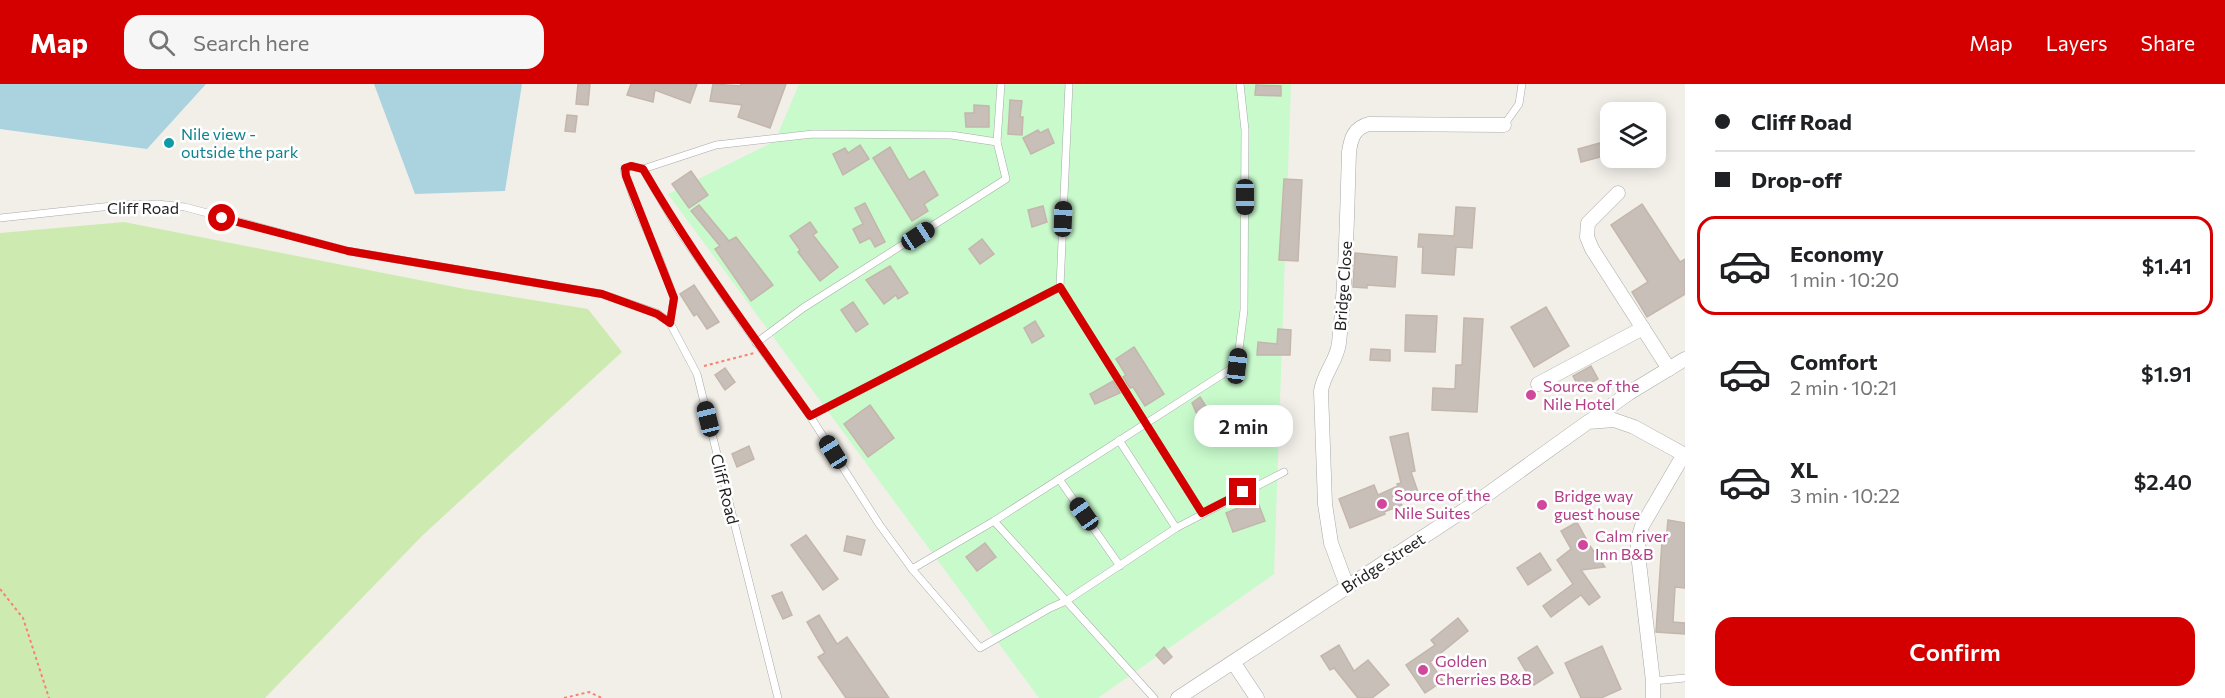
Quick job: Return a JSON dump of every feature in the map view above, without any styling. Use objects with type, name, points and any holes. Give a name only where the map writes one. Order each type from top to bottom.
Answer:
[{"type":"street","name":"Bridge Close","points":[[1347,586],[1331,543],[1325,504],[1321,391],[1323,380],[1338,351],[1339,344],[1349,152],[1353,135],[1357,129],[1370,124],[1504,125]]},
{"type":"street","points":[[1618,193],[1588,223],[1587,237],[1592,249],[1669,369]]},
{"type":"street","points":[[1538,384],[1643,328]]},
{"type":"street","name":"Bridge Street","points":[[1178,698],[1478,501],[1629,393],[1685,359]]},
{"type":"street","points":[[1588,422],[1614,420],[1634,427],[1684,454],[1642,526],[1638,539],[1653,698]]},
{"type":"street","points":[[1233,662],[1257,698]]},
{"type":"lane","points":[[756,343],[803,308],[1006,179],[997,142],[1001,84]]},
{"type":"lane","points":[[1069,84],[1060,287],[1202,513]]},
{"type":"lane","points":[[912,569],[994,521],[1237,366],[1244,310],[1245,130],[1240,84]]},
{"type":"lane","points":[[1504,125],[1519,104],[1522,84]]},
{"type":"lane","points":[[670,323],[674,298],[624,170],[631,166],[643,169],[717,145],[813,134],[951,135],[997,142]]},
{"type":"lane","points":[[643,169],[678,229],[756,343],[810,416],[879,524],[912,569],[980,648],[1066,601],[1176,528],[1284,472]]},
{"type":"lane","name":"Cliff Road","points":[[0,218],[121,205],[157,204],[185,207],[348,251],[602,294],[651,311],[670,323],[694,369],[778,698]]},
{"type":"lane","points":[[810,416],[1060,287]]},
{"type":"lane","points":[[1119,440],[1176,528]]},
{"type":"lane","points":[[1059,479],[1120,566]]},
{"type":"lane","points":[[994,521],[1154,698]]},
{"type":"lane","points":[[1653,681],[1685,678]]},
{"type":"path","points":[[694,369],[762,351]]},
{"type":"path","points":[[0,589],[23,618],[49,698]]},
{"type":"path","points":[[564,698],[589,692],[602,698]]},
{"type":"green space","points":[[799,84],[1291,84],[1274,574],[1098,698],[1039,698],[668,194],[775,141]]},
{"type":"green space","points":[[124,222],[465,289],[588,309],[622,352],[423,535],[265,698],[0,698],[0,233]]},
{"type":"water","points":[[0,84],[206,84],[147,149],[0,129]]},
{"type":"water","points":[[374,84],[522,84],[505,191],[415,194]]},
{"type":"building","points":[[578,84],[590,84],[588,105],[576,104]]},
{"type":"building","points":[[631,84],[697,84],[690,103],[655,90],[653,102],[627,95]]},
{"type":"building","points":[[713,84],[740,86],[741,84],[786,84],[770,128],[738,117],[742,105],[710,101]]},
{"type":"building","points":[[1256,85],[1281,86],[1281,96],[1255,95]]},
{"type":"building","points":[[1010,100],[1022,101],[1020,117],[1023,117],[1022,135],[1008,134]]},
{"type":"building","points":[[974,105],[989,106],[989,127],[966,127],[965,113],[974,113]]},
{"type":"building","points":[[567,115],[577,116],[575,132],[565,131]]},
{"type":"building","points":[[1048,129],[1054,143],[1031,154],[1023,138],[1038,130],[1040,133]]},
{"type":"building","points":[[1600,143],[1600,157],[1581,162],[1578,149]]},
{"type":"building","points":[[860,145],[869,159],[843,175],[833,154],[845,148],[848,153]]},
{"type":"building","points":[[890,147],[909,180],[924,171],[938,195],[924,204],[928,211],[912,221],[873,158]]},
{"type":"building","points":[[691,171],[708,195],[689,208],[672,184]]},
{"type":"building","points":[[1284,179],[1302,180],[1298,261],[1279,260]]},
{"type":"building","points":[[865,203],[885,242],[875,247],[870,238],[860,243],[853,229],[863,224],[855,208]]},
{"type":"building","points":[[1642,204],[1680,262],[1685,259],[1685,294],[1647,317],[1632,292],[1648,282],[1611,225]]},
{"type":"building","points":[[699,205],[729,241],[736,237],[773,285],[751,301],[715,249],[720,246],[691,211]]},
{"type":"building","points":[[1043,206],[1047,222],[1032,227],[1028,210]]},
{"type":"building","points":[[1456,207],[1475,208],[1472,248],[1456,247],[1454,275],[1422,273],[1423,247],[1418,247],[1419,234],[1454,236]]},
{"type":"building","points":[[810,222],[817,232],[813,235],[838,267],[820,281],[798,252],[800,250],[790,236]]},
{"type":"building","points":[[982,239],[994,254],[980,264],[969,249]]},
{"type":"building","points":[[1355,253],[1397,257],[1395,287],[1367,285],[1367,288],[1353,287]]},
{"type":"building","points":[[890,266],[908,293],[898,299],[896,295],[884,304],[866,280]]},
{"type":"building","points":[[694,285],[719,322],[707,329],[697,314],[694,316],[680,294]]},
{"type":"building","points":[[853,302],[868,324],[856,332],[841,310]]},
{"type":"building","points":[[1546,307],[1569,346],[1534,367],[1511,327]]},
{"type":"building","points":[[1406,315],[1437,316],[1435,352],[1405,351]]},
{"type":"building","points":[[1464,318],[1483,319],[1477,412],[1432,410],[1433,388],[1455,389],[1456,365],[1462,365]]},
{"type":"building","points":[[1035,321],[1044,336],[1032,343],[1024,328]]},
{"type":"building","points":[[1278,329],[1291,330],[1290,355],[1257,355],[1258,342],[1277,344]]},
{"type":"building","points":[[1134,347],[1164,394],[1145,406],[1133,387],[1130,388],[1123,377],[1126,375],[1116,359]]},
{"type":"building","points":[[1371,349],[1390,350],[1390,361],[1370,360]]},
{"type":"building","points":[[1591,366],[1598,379],[1580,389],[1573,376]]},
{"type":"building","points":[[725,368],[735,382],[725,390],[715,375]]},
{"type":"building","points":[[1113,381],[1120,393],[1095,404],[1090,394]]},
{"type":"building","points":[[1200,397],[1215,421],[1203,428],[1192,403]]},
{"type":"building","points":[[870,405],[894,438],[868,457],[844,424]]},
{"type":"building","points":[[1408,433],[1415,471],[1411,472],[1419,495],[1400,502],[1402,505],[1384,512],[1385,514],[1350,528],[1339,499],[1374,485],[1378,495],[1398,486],[1397,484],[1401,483],[1390,437]]},
{"type":"building","points":[[749,446],[754,459],[737,467],[732,454]]},
{"type":"building","points":[[1257,500],[1265,521],[1233,532],[1226,513]]},
{"type":"building","points":[[1668,520],[1685,523],[1685,588],[1675,587],[1673,622],[1685,623],[1685,634],[1656,632],[1662,541],[1666,541]]},
{"type":"building","points":[[1577,522],[1605,567],[1581,570],[1600,597],[1589,605],[1581,595],[1551,617],[1543,606],[1573,584],[1557,560],[1571,549],[1561,531]]},
{"type":"building","points":[[806,535],[838,579],[823,590],[791,545]]},
{"type":"building","points":[[847,536],[865,540],[861,555],[844,551]]},
{"type":"building","points":[[985,543],[996,557],[977,571],[966,557]]},
{"type":"building","points":[[1540,553],[1551,570],[1528,585],[1517,568]]},
{"type":"building","points":[[782,592],[792,615],[783,619],[772,596]]},
{"type":"building","points":[[819,615],[837,644],[847,637],[889,698],[846,698],[818,657],[825,653],[807,622]]},
{"type":"building","points":[[1458,618],[1468,631],[1430,662],[1443,681],[1425,693],[1406,665],[1435,645],[1431,640]]},
{"type":"building","points":[[1339,645],[1354,671],[1368,660],[1389,685],[1372,698],[1358,698],[1334,668],[1330,670],[1321,656]]},
{"type":"building","points":[[1537,646],[1553,673],[1534,685],[1518,658]]},
{"type":"building","points":[[1602,646],[1621,689],[1601,698],[1581,698],[1565,663]]},
{"type":"building","points":[[1164,647],[1172,657],[1164,664],[1156,655]]},
{"type":"place","name":"Nile view - outside the park","points":[[169,143]]},
{"type":"place","name":"Source of the Nile Hotel","points":[[1531,395]]},
{"type":"place","name":"Source of the Nile Suites","points":[[1382,504]]},
{"type":"place","name":"Bridge way guest house","points":[[1542,505]]},
{"type":"place","name":"Calm river Inn B&B","points":[[1583,545]]},
{"type":"place","name":"Golden Cherries B&B","points":[[1423,670]]},
{"type":"route","points":[[222,218],[348,251],[602,294],[629,302],[657,314],[670,323],[674,298],[624,170],[631,166],[643,169],[678,229],[756,343],[810,416],[1060,287],[1202,513],[1243,492]]}]
